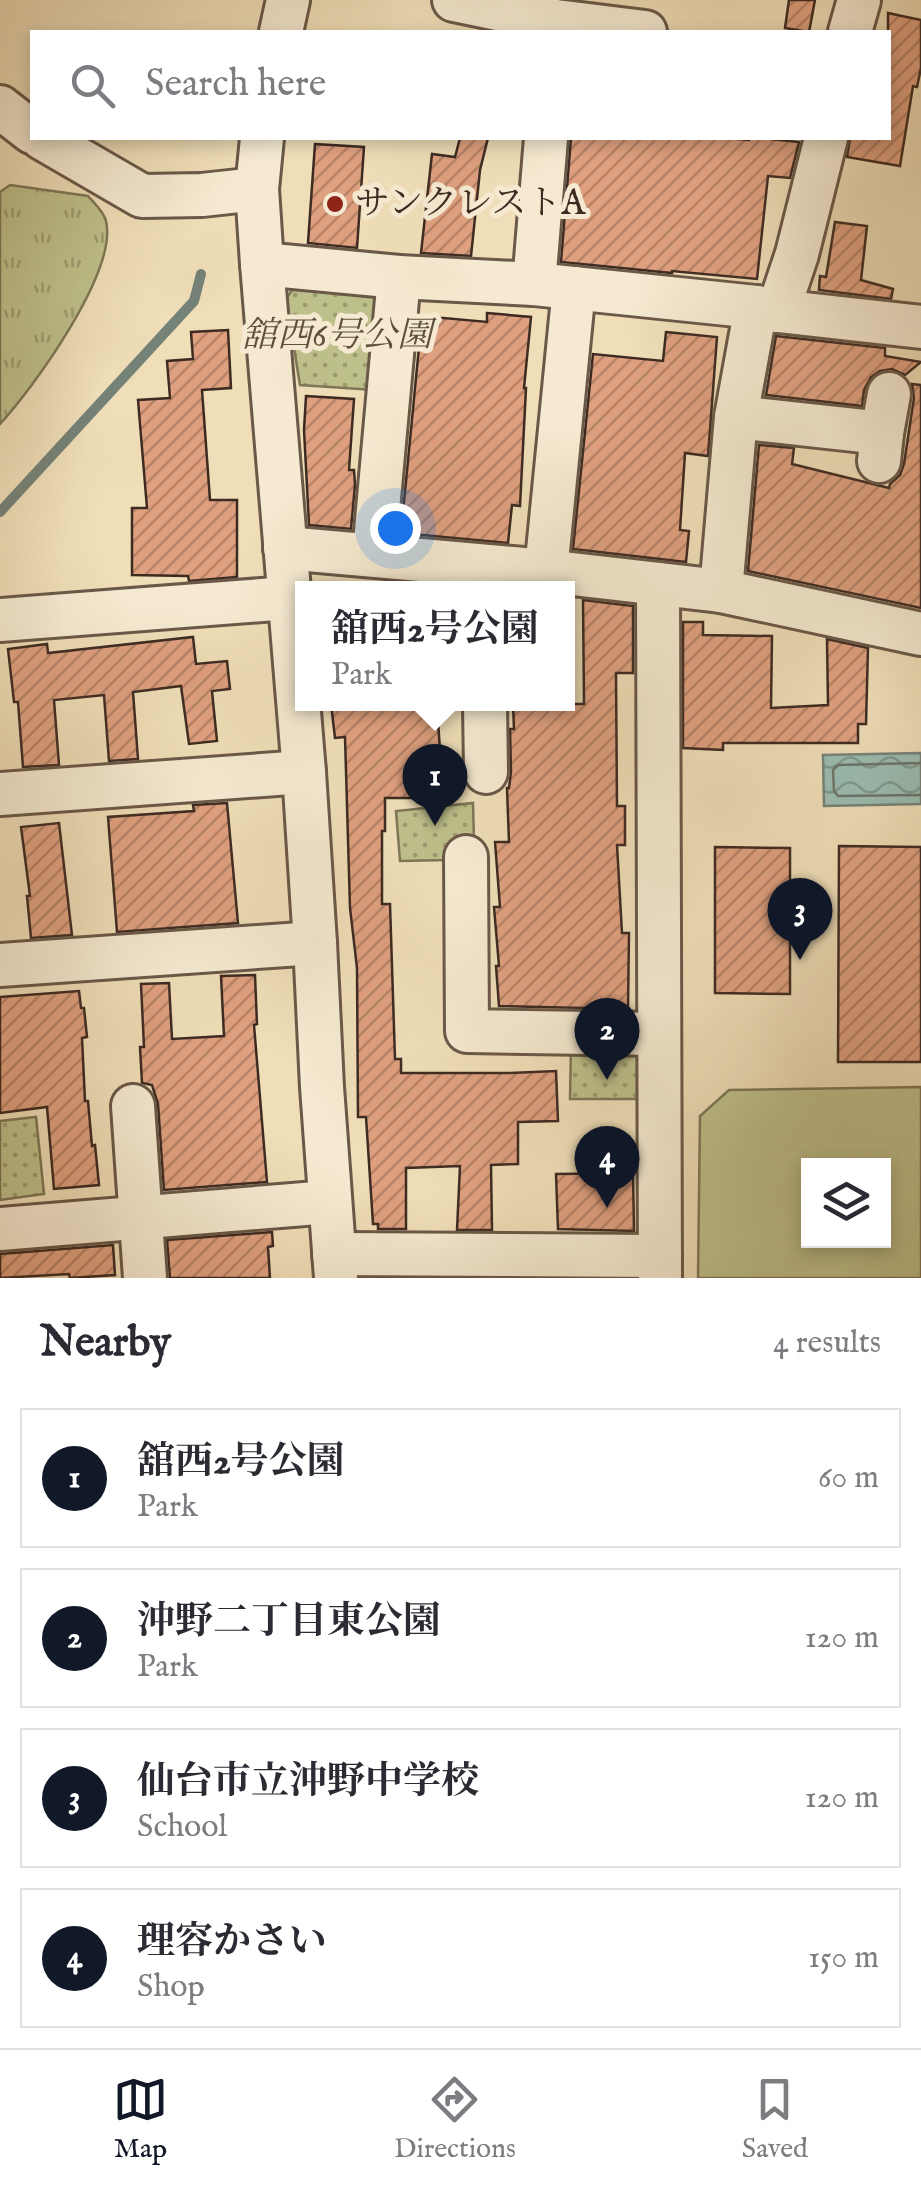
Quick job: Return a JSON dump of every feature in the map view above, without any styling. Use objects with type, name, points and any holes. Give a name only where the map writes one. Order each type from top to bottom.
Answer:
[{"type":"street","points":[[281,30],[288,0]]},
{"type":"street","points":[[454,0],[632,30]]},
{"type":"street","points":[[851,30],[859,0]]},
{"type":"street","points":[[0,107],[30,130]]},
{"type":"street","points":[[45,140],[142,196],[257,189]]},
{"type":"street","points":[[262,140],[257,189],[295,674]]},
{"type":"street","points":[[546,140],[554,286],[546,571]]},
{"type":"street","points":[[721,591],[736,418],[767,309],[798,254],[826,140]]},
{"type":"street","points":[[262,264],[399,278],[554,286],[921,327]]},
{"type":"street","points":[[374,554],[399,278]]},
{"type":"street","points":[[736,418],[883,429]]},
{"type":"street","points":[[285,548],[374,554],[483,577],[546,571],[721,591],[921,634]]},
{"type":"street","points":[[298,711],[335,1266],[660,1267],[658,584]]},
{"type":"street","points":[[0,620],[288,598]]},
{"type":"street","points":[[485,711],[486,772]]},
{"type":"street","points":[[0,794],[304,772]]},
{"type":"street","points":[[466,857],[468,1031],[658,1034]]},
{"type":"street","points":[[0,965],[316,943]]},
{"type":"street","points":[[132,1106],[144,1278]]},
{"type":"street","points":[[0,1229],[330,1202]]},
{"type":"green space","points":[[10,185],[88,196],[105,218],[106,243],[87,297],[70,327],[33,384],[0,424],[0,192]]},
{"type":"green space","name":"舘西6号公園","points":[[295,286],[380,294],[374,390],[300,385],[286,299]]},
{"type":"green space","points":[[473,803],[474,842],[448,844],[447,860],[400,861],[396,811]]},
{"type":"green space","points":[[630,1044],[642,1061],[644,1099],[570,1099],[571,1045]]},
{"type":"green space","points":[[921,1087],[921,1278],[698,1278],[700,1116],[729,1090]]},
{"type":"green space","points":[[36,1117],[44,1194],[0,1200],[0,1121]]},
{"type":"water","points":[[921,753],[921,804],[824,806],[823,755]]},
{"type":"building","points":[[789,0],[815,0],[809,30],[785,28]]},
{"type":"building","points":[[888,13],[921,20],[921,68],[917,87],[913,86],[900,166],[847,157],[850,140],[891,140]]},
{"type":"building","points":[[459,140],[488,140],[480,170],[471,256],[421,253],[432,154],[455,157]]},
{"type":"building","points":[[571,140],[799,142],[790,178],[768,176],[757,279],[561,262]]},
{"type":"building","name":"サンクレストA","points":[[315,144],[364,147],[357,248],[308,243]]},
{"type":"building","points":[[835,222],[867,226],[861,280],[893,289],[891,299],[819,290],[820,276],[826,277]]},
{"type":"building","points":[[487,313],[531,317],[520,506],[512,505],[508,543],[401,533],[422,316],[487,322]]},
{"type":"building","points":[[228,330],[231,388],[202,390],[210,500],[237,500],[237,577],[189,581],[188,576],[132,575],[132,508],[147,508],[138,400],[170,398],[167,361],[193,359],[191,332]]},
{"type":"building","points":[[666,332],[717,337],[708,456],[685,453],[680,530],[689,531],[686,562],[573,549],[593,354],[663,361]]},
{"type":"building","points":[[776,336],[885,348],[885,356],[921,362],[905,375],[892,369],[871,377],[862,406],[766,395]]},
{"type":"building","points":[[912,384],[921,385],[921,608],[748,571],[759,445],[794,448],[792,464],[889,488],[904,464],[914,398]]},
{"type":"building","points":[[306,396],[354,399],[349,470],[354,470],[355,485],[351,529],[309,525]]},
{"type":"building","points":[[583,600],[633,606],[633,673],[616,673],[617,806],[625,806],[625,845],[617,845],[622,933],[629,933],[628,1009],[499,1006],[494,907],[500,907],[495,842],[509,842],[507,788],[513,711],[575,711],[575,704],[584,704]]},
{"type":"building","points":[[683,622],[703,622],[703,635],[772,636],[771,708],[828,705],[827,639],[868,648],[866,724],[858,724],[858,743],[723,743],[723,750],[683,748]]},
{"type":"building","points":[[193,637],[196,664],[227,661],[230,689],[212,691],[217,741],[189,744],[181,686],[133,692],[138,759],[109,761],[104,695],[54,700],[59,765],[23,767],[18,702],[14,702],[8,649],[47,644],[48,653]]},
{"type":"building","points":[[332,711],[437,711],[443,798],[385,798],[382,904],[390,904],[395,1059],[401,1059],[401,1073],[556,1071],[558,1121],[518,1122],[518,1164],[491,1165],[492,1230],[457,1230],[460,1166],[406,1168],[406,1229],[378,1229],[378,1224],[373,1224],[366,1117],[358,1117],[357,968],[350,908],[345,737],[335,738]]},
{"type":"building","points":[[227,803],[238,923],[117,932],[108,817],[194,811],[193,805]]},
{"type":"building","points":[[59,823],[72,935],[31,938],[21,827]]},
{"type":"building","points":[[839,846],[921,847],[921,1062],[838,1062]]},
{"type":"building","points":[[715,847],[790,848],[790,994],[715,993]]},
{"type":"building","points":[[255,975],[254,1025],[267,1182],[164,1190],[158,1104],[152,1085],[142,1083],[141,984],[169,983],[172,1039],[224,1036],[221,976]]},
{"type":"building","points":[[79,991],[87,1037],[82,1038],[85,1101],[99,1185],[54,1189],[47,1107],[0,1113],[0,997]]},
{"type":"building","points":[[633,1173],[634,1231],[558,1229],[556,1174]]},
{"type":"building","points":[[272,1232],[273,1246],[268,1247],[270,1278],[170,1278],[167,1240]]},
{"type":"building","points":[[113,1245],[115,1275],[0,1278],[0,1254]]},
{"type":"waterway","points":[[0,512],[194,301],[201,274]]},
{"type":"place","name":"サンクレストA","points":[[335,204]]},
{"type":"place","name":"舘西2号公園","points":[[435,826]]},
{"type":"place","name":"仙台市立沖野中学校","points":[[800,960]]},
{"type":"place","name":"沖野二丁目東公園","points":[[607,1080]]},
{"type":"place","name":"理容かさい","points":[[607,1208]]}]
